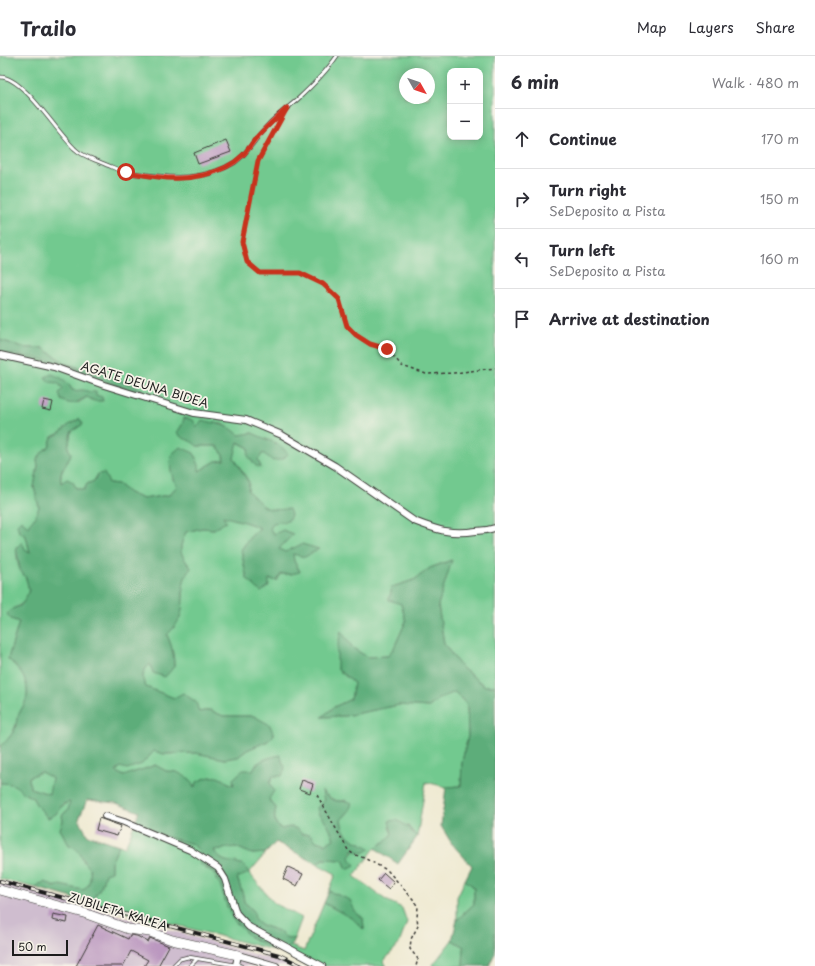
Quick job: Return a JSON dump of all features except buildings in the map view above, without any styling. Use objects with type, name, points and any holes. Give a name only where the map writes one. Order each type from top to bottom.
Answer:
[{"type":"street","name":"AGATE DEUNA BIDEA","points":[[0,355],[54,368],[104,385],[194,412],[246,420],[282,435],[335,466],[414,521],[426,526],[459,534],[495,528]]},
{"type":"street","points":[[105,816],[124,822],[190,850],[218,868],[225,879],[236,913],[249,927],[322,966]]},
{"type":"street","name":"ZUBILETA KALEA","points":[[0,890],[84,913],[128,929],[150,932],[172,940],[276,966]]},
{"type":"street","points":[[238,956],[239,966]]},
{"type":"lane","points":[[0,77],[13,80],[25,89],[66,141],[76,150],[91,159],[126,172],[160,178],[179,178],[206,174],[221,169],[244,155],[268,124],[287,108],[328,68],[337,56]]},
{"type":"lane","points":[[173,966],[180,959],[188,958],[239,966]]},
{"type":"lane","points":[[190,966],[198,959]]},
{"type":"path","points":[[287,108],[258,161],[242,242],[247,262],[260,273],[300,273],[323,284],[339,299],[347,326],[356,335],[370,344],[387,349],[402,366],[426,374],[454,373],[495,368]]},
{"type":"path","points":[[317,795],[348,850],[353,854],[387,870],[413,899],[418,907],[418,926],[411,939],[410,949],[418,959],[416,966]]},
{"type":"shaded area","points":[[0,881],[285,963],[289,966],[0,966]]},
{"type":"green space","points":[[0,56],[495,56],[495,686],[485,686],[461,667],[444,644],[438,605],[451,560],[430,568],[414,580],[392,587],[401,604],[406,621],[394,648],[388,656],[367,657],[353,648],[341,632],[337,669],[354,683],[351,699],[334,707],[322,717],[345,716],[399,705],[429,707],[440,698],[455,692],[467,705],[468,736],[462,762],[461,786],[446,787],[426,782],[417,837],[408,826],[389,827],[392,834],[387,840],[375,848],[354,876],[386,900],[402,908],[407,922],[399,944],[383,962],[387,966],[309,966],[281,952],[291,946],[304,951],[324,903],[353,919],[364,929],[363,918],[355,912],[350,901],[329,891],[336,874],[317,864],[323,859],[343,860],[347,869],[352,854],[363,844],[354,841],[345,833],[343,829],[341,820],[349,811],[346,800],[339,801],[333,799],[323,792],[324,800],[317,808],[332,832],[334,840],[325,844],[316,841],[310,834],[302,834],[295,828],[291,827],[282,829],[277,825],[275,817],[276,808],[269,799],[270,783],[273,776],[266,759],[256,764],[253,770],[235,785],[214,777],[197,782],[194,788],[177,772],[166,771],[155,765],[124,776],[116,772],[120,767],[142,764],[154,751],[164,754],[196,753],[225,759],[238,757],[247,750],[268,741],[254,716],[223,716],[210,710],[198,712],[174,698],[146,687],[143,681],[144,672],[151,663],[174,667],[174,658],[167,635],[175,625],[178,617],[183,599],[185,577],[191,568],[181,551],[186,532],[202,528],[214,529],[222,515],[251,524],[260,528],[250,537],[241,550],[247,579],[269,579],[281,574],[291,574],[300,571],[294,561],[291,549],[285,553],[279,548],[292,534],[274,534],[270,529],[277,510],[265,509],[248,491],[249,482],[234,458],[237,442],[249,448],[261,467],[258,460],[263,453],[265,439],[252,433],[239,436],[232,429],[222,424],[214,423],[197,427],[182,425],[177,433],[191,440],[197,446],[217,446],[225,460],[216,461],[199,471],[172,478],[177,486],[169,495],[143,499],[129,493],[118,484],[109,483],[98,474],[94,481],[87,484],[84,490],[61,483],[62,471],[71,453],[68,448],[71,432],[83,424],[79,418],[60,433],[52,437],[49,447],[44,450],[37,459],[38,466],[34,487],[39,507],[35,519],[30,527],[21,521],[19,532],[26,536],[30,554],[16,548],[18,565],[25,576],[28,592],[24,601],[12,609],[11,619],[19,622],[8,659],[16,666],[25,680],[27,696],[25,704],[17,717],[16,726],[9,738],[0,747],[0,352],[43,348],[26,348],[0,340]],"holes":[[[70,365],[105,374],[142,390],[132,391],[92,379]],[[58,383],[69,384],[72,390],[90,393],[78,403]]]},
{"type":"green space","points":[[0,340],[26,348],[43,348],[67,364],[0,352]]},
{"type":"green space","points":[[67,364],[105,374],[143,390],[132,391],[92,379],[80,370]]},
{"type":"green space","points":[[52,374],[69,384],[72,390],[96,391],[96,395],[102,397],[103,401],[94,401],[87,397],[72,403],[61,400],[59,393],[63,389],[58,383],[49,382],[45,377]]},
{"type":"green space","points":[[79,418],[83,424],[71,432],[68,448],[71,453],[62,470],[60,478],[61,483],[67,479],[73,482],[76,488],[84,490],[87,484],[94,481],[98,474],[104,473],[109,483],[118,484],[129,493],[143,499],[169,495],[177,486],[171,471],[171,455],[180,447],[194,453],[199,465],[199,471],[216,461],[225,460],[217,446],[197,446],[177,433],[184,418],[193,420],[197,427],[202,420],[226,426],[239,435],[252,433],[280,445],[288,454],[283,459],[273,461],[263,453],[258,460],[261,468],[256,466],[248,456],[249,448],[238,442],[234,458],[249,483],[248,491],[262,505],[269,509],[289,509],[291,515],[288,521],[273,523],[270,529],[274,534],[283,530],[293,534],[279,549],[285,552],[302,544],[319,549],[305,557],[293,554],[294,561],[300,572],[281,574],[277,581],[269,579],[269,586],[261,592],[247,579],[241,550],[250,537],[260,528],[223,516],[226,522],[214,529],[202,528],[186,532],[181,551],[191,568],[183,585],[180,617],[176,625],[167,635],[174,658],[174,667],[165,677],[153,673],[150,664],[145,669],[143,675],[143,681],[146,687],[174,698],[183,693],[196,702],[199,712],[210,710],[223,716],[254,716],[270,725],[274,735],[268,741],[247,750],[238,757],[225,759],[196,753],[164,754],[154,751],[142,764],[127,769],[120,767],[116,772],[124,776],[155,765],[166,771],[177,772],[190,779],[194,788],[197,782],[213,777],[219,778],[234,785],[233,779],[243,770],[253,770],[261,761],[280,755],[285,768],[282,776],[273,776],[270,783],[274,791],[269,799],[276,808],[275,817],[277,825],[282,829],[288,827],[295,828],[302,834],[310,834],[316,841],[325,844],[334,839],[330,829],[319,815],[317,808],[324,800],[322,791],[334,800],[352,803],[349,811],[341,820],[345,832],[352,839],[371,849],[363,853],[353,850],[349,857],[355,865],[347,869],[343,860],[323,859],[317,864],[276,842],[266,853],[252,854],[236,847],[214,850],[223,860],[244,865],[249,873],[237,878],[244,902],[254,911],[255,920],[261,925],[279,931],[285,937],[294,939],[291,946],[281,952],[252,939],[233,920],[220,884],[216,880],[215,873],[200,864],[199,851],[193,844],[164,836],[135,823],[139,812],[116,803],[87,800],[79,819],[87,835],[119,845],[111,863],[111,872],[105,874],[97,893],[87,902],[36,888],[39,884],[46,882],[54,887],[60,885],[83,890],[90,881],[90,869],[84,862],[79,852],[74,847],[69,845],[60,829],[63,821],[62,815],[68,810],[70,802],[63,804],[56,814],[48,818],[32,797],[23,793],[12,784],[0,783],[0,747],[14,731],[17,717],[25,704],[27,696],[25,680],[16,666],[8,659],[19,622],[11,619],[7,614],[12,609],[20,606],[25,600],[29,590],[26,578],[20,570],[16,548],[22,542],[26,551],[30,553],[26,536],[19,532],[17,524],[21,520],[29,527],[31,521],[35,518],[39,507],[34,487],[38,466],[37,459],[44,450],[49,447],[52,437]],"holes":[[[41,772],[52,778],[49,794],[30,788],[29,777]]]},
{"type":"green space","points":[[452,560],[438,605],[444,644],[461,667],[485,686],[495,686],[495,953],[489,966],[463,966],[464,947],[452,940],[457,920],[474,904],[474,887],[465,880],[472,866],[452,844],[441,826],[446,787],[461,786],[462,762],[468,736],[467,705],[455,692],[440,698],[429,707],[399,705],[345,716],[322,717],[334,707],[351,699],[354,683],[337,669],[337,650],[341,631],[353,648],[367,657],[388,656],[394,648],[406,621],[401,604],[389,600],[392,587],[414,580],[430,568]]},
{"type":"green space","points":[[41,772],[52,778],[49,794],[30,788],[29,777]]},
{"type":"green space","points":[[0,783],[12,783],[32,797],[48,818],[64,804],[71,801],[68,810],[62,815],[63,821],[60,829],[69,845],[74,847],[79,852],[84,862],[90,869],[90,881],[83,890],[39,884],[36,888],[0,879]]},
{"type":"green space","points":[[397,820],[408,827],[417,837],[398,864],[375,848],[387,840],[392,834],[389,821]]},
{"type":"green space","points":[[135,823],[164,836],[193,844],[199,851],[205,868],[215,873],[216,880],[220,884],[233,920],[252,939],[281,952],[87,902],[99,890],[105,874],[111,871],[111,863],[119,845],[125,847]]},
{"type":"green space","points":[[236,847],[252,854],[266,853],[249,873],[274,903],[302,918],[294,939],[285,937],[279,931],[261,925],[255,920],[254,911],[244,902],[237,877],[237,862],[223,860],[214,850]]},
{"type":"green space","points":[[465,880],[474,887],[474,904],[457,920],[457,897]]},
{"type":"green space","points":[[329,891],[350,900],[355,912],[363,918],[364,930],[353,919],[324,903]]},
{"type":"green space","points":[[452,940],[464,947],[463,966],[432,966]]},
{"type":"railway","points":[[0,881],[279,955],[302,966]]},
{"type":"route","points":[[126,172],[160,178],[179,178],[206,174],[221,169],[244,155],[268,124],[287,108],[274,129],[258,161],[242,242],[247,262],[260,273],[300,273],[323,284],[339,299],[347,326],[356,335],[370,344],[387,349]]}]
